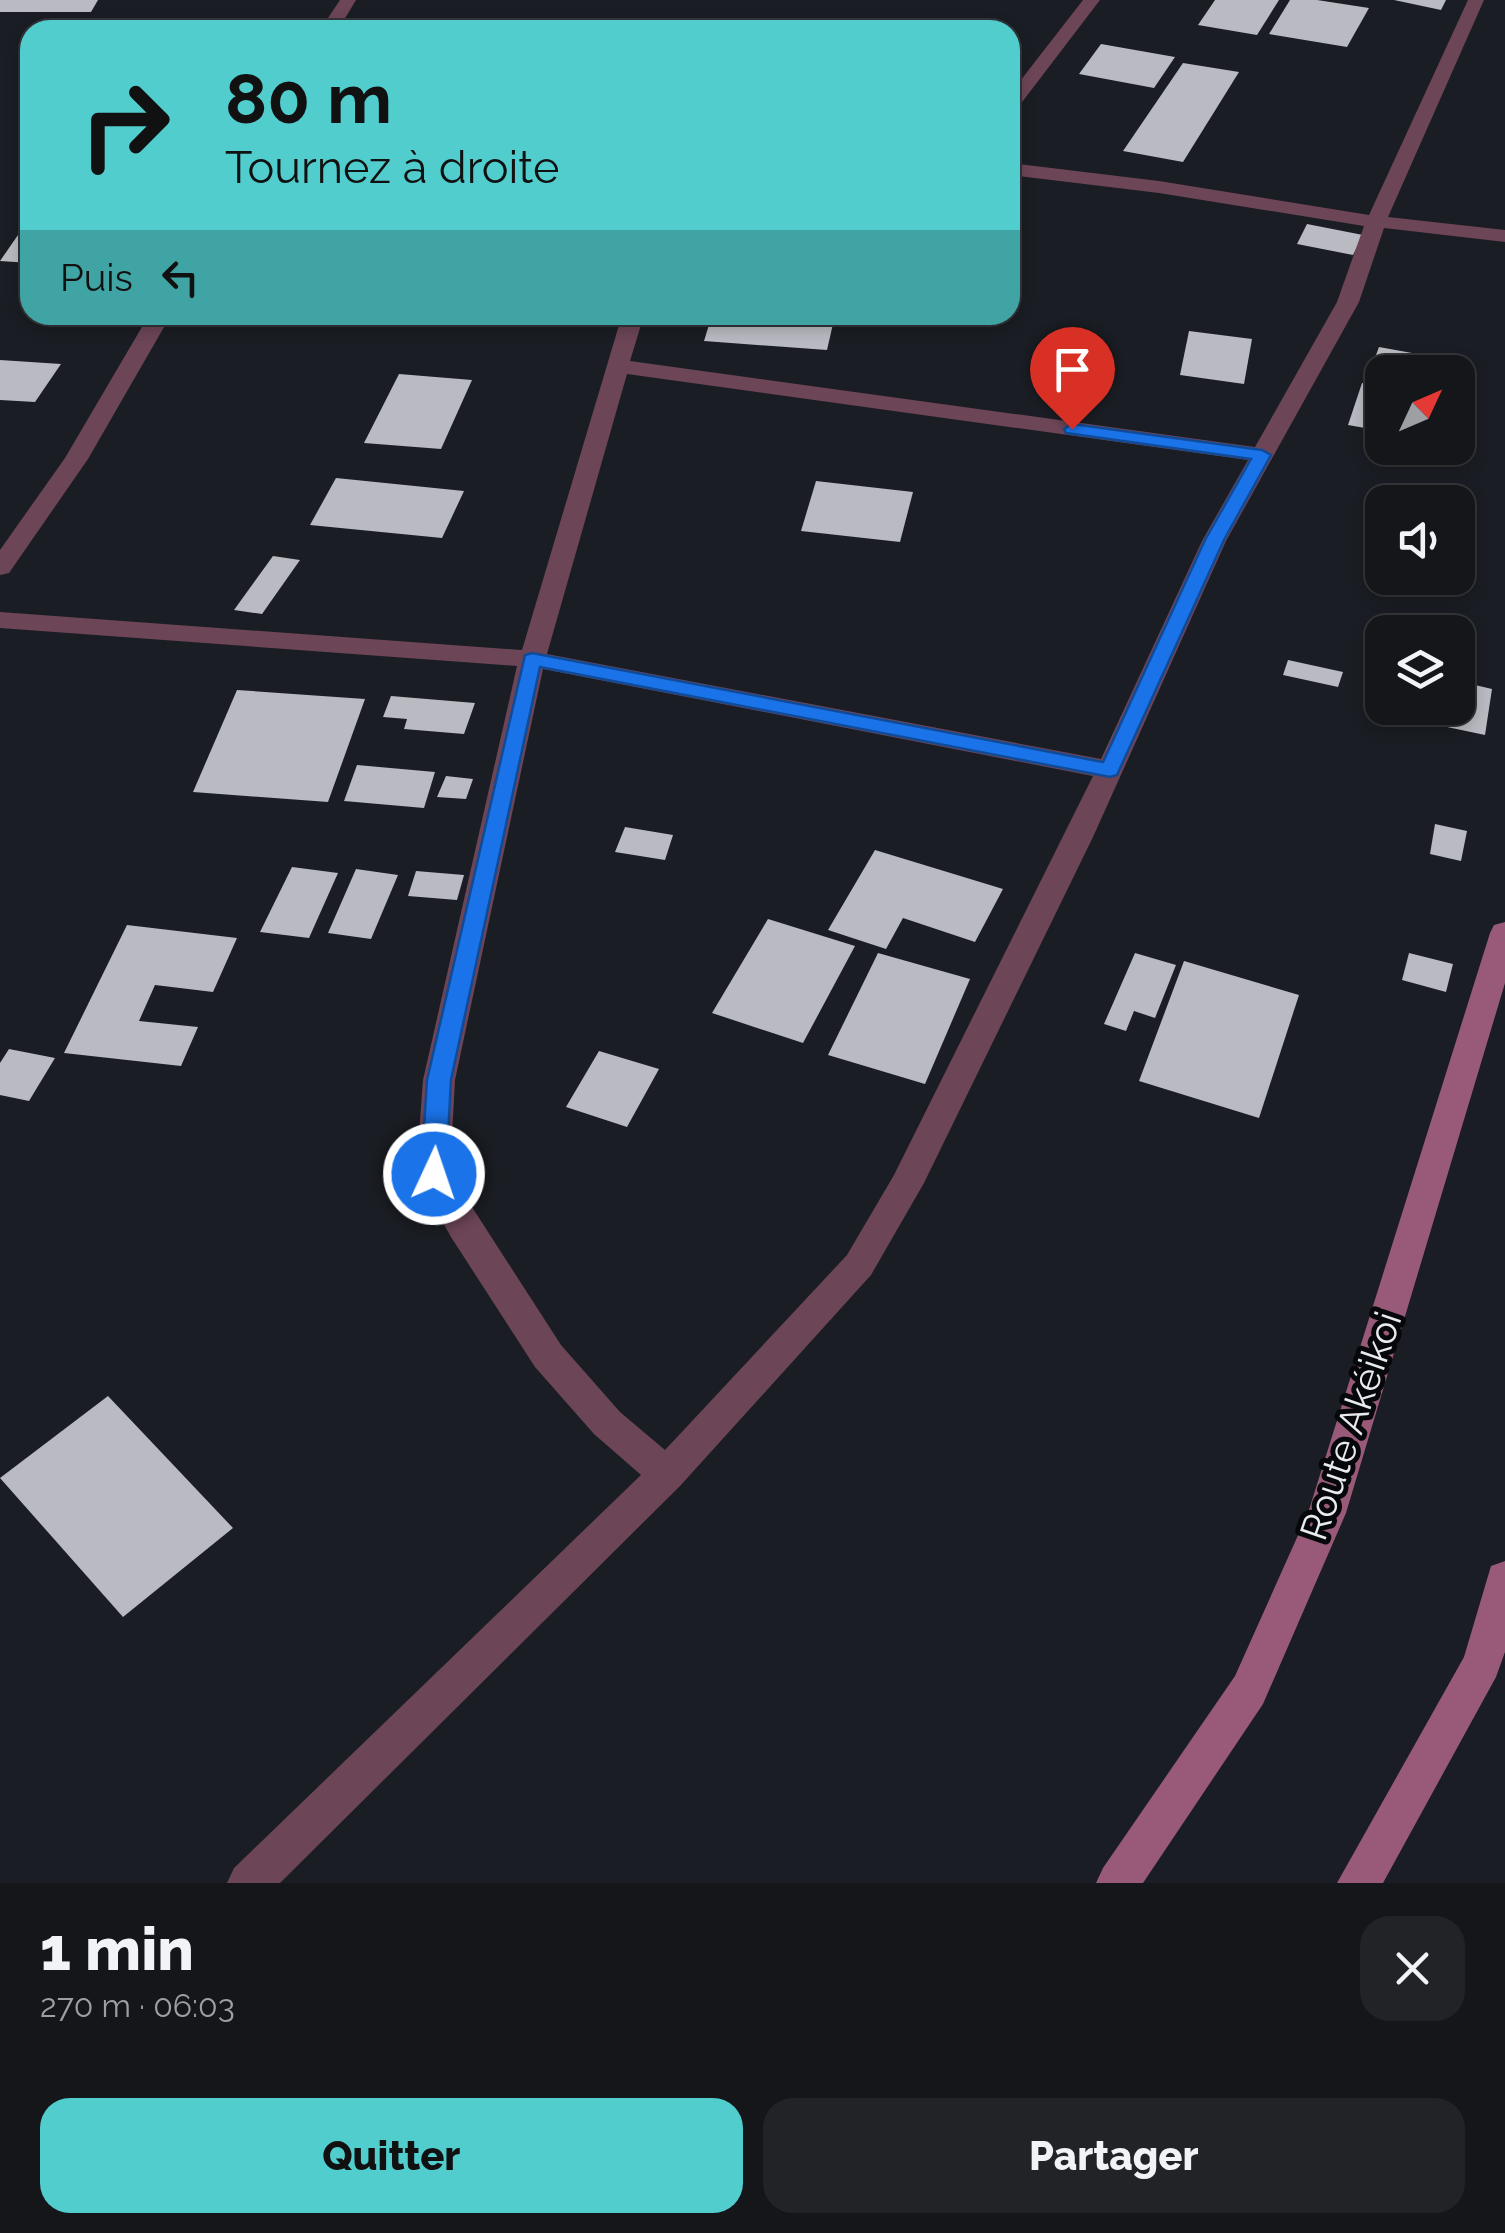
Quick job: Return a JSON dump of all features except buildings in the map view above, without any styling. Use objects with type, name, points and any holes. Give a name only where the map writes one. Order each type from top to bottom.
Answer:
[{"type":"street","points":[[1020,93],[1092,0]]},
{"type":"street","points":[[250,1883],[667,1474],[858,1265],[908,1182],[1110,770],[1214,540],[1348,302],[1376,222],[1476,0]]},
{"type":"street","points":[[1020,170],[1159,187],[1317,215],[1505,236]]},
{"type":"street","points":[[0,568],[76,459],[154,325]]},
{"type":"street","points":[[630,325],[532,659],[439,1080],[434,1174],[463,1227],[548,1356],[607,1423],[667,1474]]},
{"type":"street","points":[[618,366],[1262,455]]},
{"type":"street","points":[[0,620],[532,659],[1110,770]]},
{"type":"street","name":"Route Akéikoi","points":[[1118,1883],[1248,1690],[1327,1512],[1505,933]]},
{"type":"street","points":[[1359,1883],[1482,1663],[1505,1579]]},
{"type":"route","points":[[434,1174],[439,1080],[532,659],[1110,770],[1214,540],[1262,455],[1072,429]]}]
